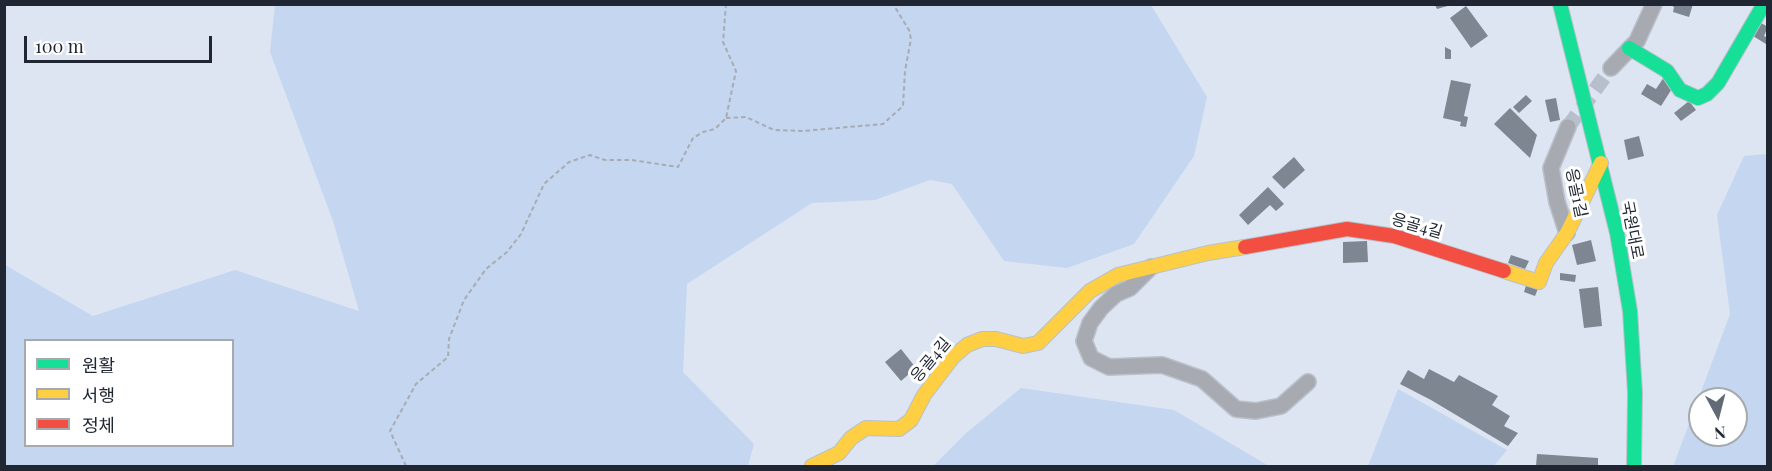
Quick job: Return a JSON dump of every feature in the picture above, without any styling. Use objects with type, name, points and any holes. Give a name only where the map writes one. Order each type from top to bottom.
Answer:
[{"type":"street","name":"국원대로","points":[[1560,4],[1617,233],[1630,311],[1635,393],[1634,466]]},
{"type":"street","points":[[1611,68],[1637,41],[1654,4]]},
{"type":"street","points":[[1629,48],[1667,71],[1680,90],[1698,98],[1710,93],[1722,80],[1736,49],[1764,4]]},
{"type":"street","name":"응골1길","points":[[1567,233],[1557,202],[1551,168],[1568,127]]},
{"type":"street","name":"응골4길","points":[[812,466],[839,453],[851,438],[866,428],[899,429],[910,420],[924,395],[953,357],[967,345],[982,339],[996,339],[1023,346],[1038,343],[1090,291],[1118,275],[1209,253],[1347,229],[1394,236],[1539,282],[1546,263],[1567,233],[1601,163]]},
{"type":"street","points":[[1151,267],[1130,288],[1116,294],[1101,308],[1090,324],[1084,341],[1091,358],[1108,367],[1162,365],[1202,379],[1236,409],[1256,411],[1281,406],[1308,382]]},
{"type":"path","points":[[406,466],[390,430],[416,384],[448,357],[449,339],[464,300],[486,269],[507,252],[521,234],[544,184],[569,162],[590,155],[605,160],[632,160],[678,167],[693,138],[715,129],[726,118],[736,71],[723,42],[726,4]]},
{"type":"path","points":[[726,118],[746,117],[781,131],[883,124],[903,106],[905,71],[911,39],[909,30],[893,4]]},
{"type":"shaded area","points":[[275,5],[1151,5],[1207,97],[1194,156],[1134,244],[1067,268],[1004,261],[952,184],[930,180],[875,200],[812,203],[687,284],[683,372],[754,444],[748,466],[5,466],[5,265],[93,316],[235,270],[359,311],[333,221],[270,52]]},
{"type":"shaded area","points":[[1767,154],[1767,466],[1675,466],[1674,464],[1688,426],[1688,447],[1748,447],[1748,387],[1703,387],[1730,314],[1717,215],[1744,156]]},
{"type":"shaded area","points":[[1021,388],[1174,410],[1269,466],[933,466],[965,434]]},
{"type":"shaded area","points":[[1398,389],[1507,450],[1494,466],[1368,466]]},
{"type":"building","points":[[1669,4],[1693,4],[1689,17],[1673,12],[1674,7]]},
{"type":"building","points":[[1435,5],[1451,5],[1437,9]]},
{"type":"building","points":[[1466,6],[1488,36],[1471,48],[1450,18]]},
{"type":"building","points":[[1761,23],[1768,27],[1764,36],[1768,38],[1766,44],[1753,36]]},
{"type":"building","points":[[1445,47],[1451,50],[1451,59],[1445,59]]},
{"type":"building","points":[[1664,77],[1675,84],[1661,106],[1641,94],[1647,84],[1656,89]]},
{"type":"building","points":[[1451,80],[1471,84],[1464,116],[1468,117],[1466,127],[1460,126],[1461,122],[1443,118]]},
{"type":"building","points":[[1526,95],[1532,101],[1519,113],[1513,107]]},
{"type":"building","points":[[1556,98],[1560,120],[1550,122],[1545,100]]},
{"type":"building","points":[[1689,101],[1696,110],[1681,121],[1674,113]]},
{"type":"building","points":[[1510,108],[1537,135],[1530,158],[1494,124]]},
{"type":"building","points":[[1639,136],[1644,156],[1628,160],[1624,140]]},
{"type":"building","points":[[1294,157],[1305,170],[1284,189],[1272,177]]},
{"type":"building","points":[[1268,187],[1284,204],[1276,211],[1270,205],[1248,225],[1239,215]]},
{"type":"building","points":[[1591,240],[1596,261],[1577,265],[1572,245]]},
{"type":"building","points":[[1367,241],[1368,262],[1343,263],[1343,242]]},
{"type":"building","points":[[1511,255],[1529,261],[1525,269],[1508,263]]},
{"type":"building","points":[[1560,273],[1576,275],[1575,282],[1560,280]]},
{"type":"building","points":[[1527,282],[1539,286],[1535,296],[1524,292]]},
{"type":"building","points":[[1598,287],[1602,326],[1584,328],[1579,289]]},
{"type":"building","points":[[901,349],[916,368],[901,381],[885,362]]},
{"type":"building","points":[[1429,369],[1454,382],[1459,375],[1498,396],[1492,405],[1510,416],[1504,426],[1518,433],[1508,446],[1400,384],[1408,370],[1424,379]]},
{"type":"building","points":[[1537,454],[1598,458],[1598,466],[1536,466]]},
{"type":"tunnel","points":[[1568,127],[1611,68]]},
{"type":"traffic: fast","points":[[1560,4],[1617,233],[1630,311],[1635,393],[1634,466]]},
{"type":"traffic: fast","points":[[1629,48],[1667,71],[1680,90],[1698,98],[1707,94],[1718,83],[1764,4]]},
{"type":"traffic: slow","points":[[1504,271],[1539,282],[1546,263],[1567,233],[1601,163]]},
{"type":"traffic: slow","points":[[812,466],[839,453],[851,438],[866,428],[899,429],[911,420],[924,395],[953,357],[967,345],[982,339],[996,339],[1023,346],[1038,343],[1090,291],[1118,275],[1208,253],[1245,247]]},
{"type":"traffic: jam","points":[[1245,247],[1347,229],[1394,236],[1504,271]]}]
